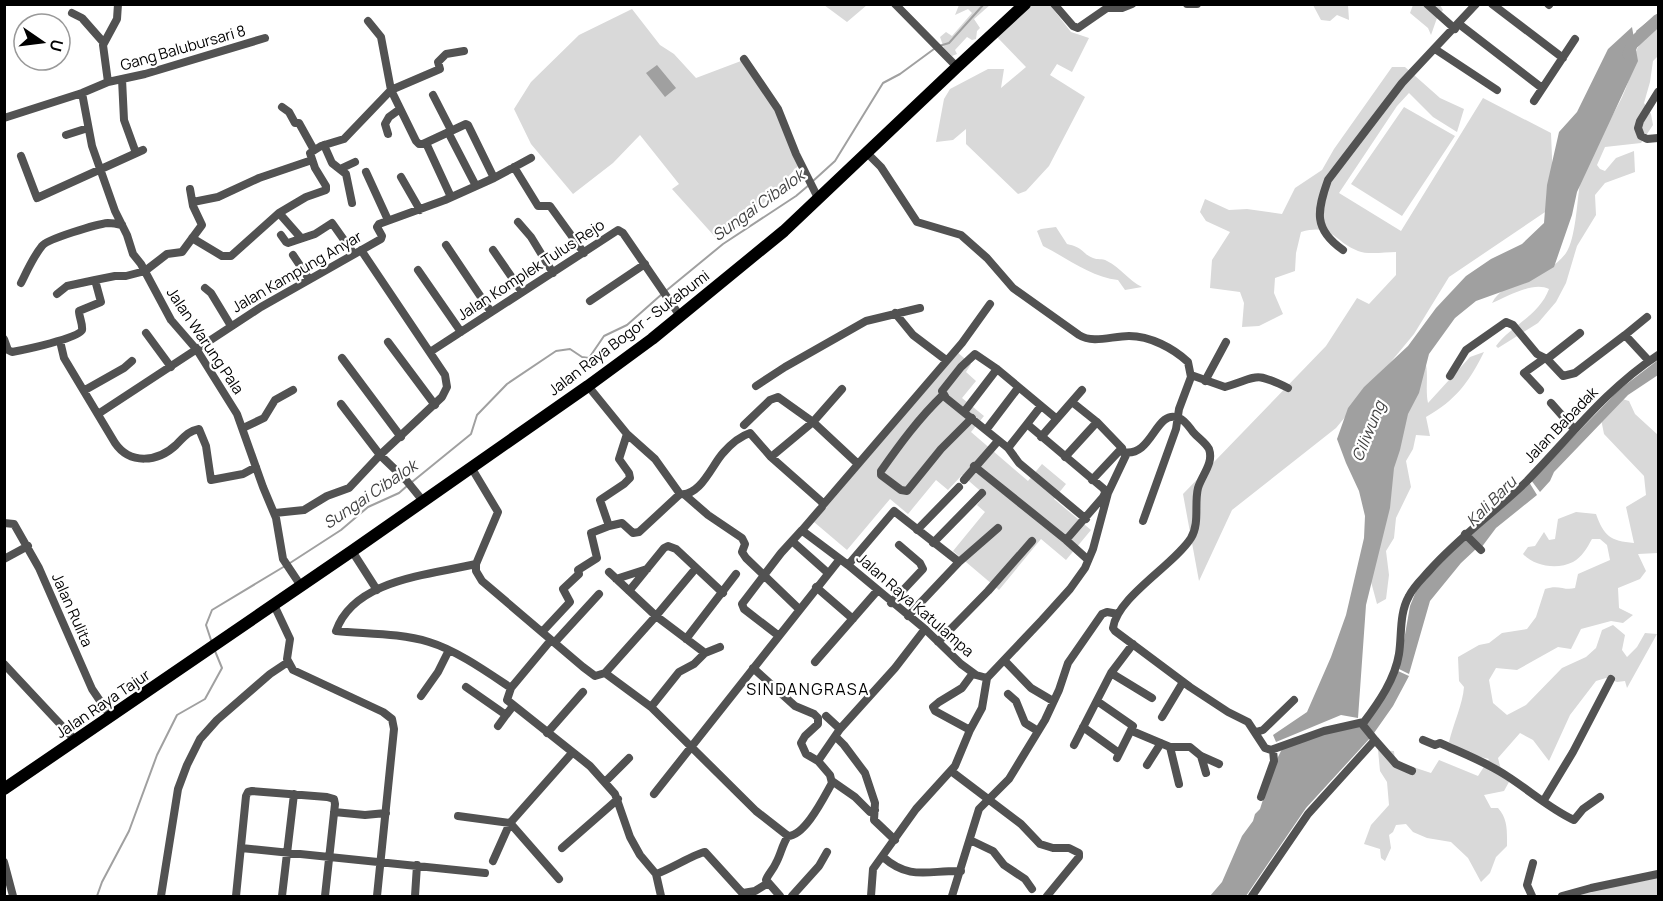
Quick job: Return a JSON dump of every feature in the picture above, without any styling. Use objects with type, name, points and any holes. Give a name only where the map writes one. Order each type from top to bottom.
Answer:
[{"type":"highway","name":"Jalan Raya Bogor - Sukabumi","points":[[212,647],[588,386],[680,316],[784,231],[813,187],[866,152],[952,62],[1025,4]]},
{"type":"highway","name":"Jalan Raya Tajur","points":[[4,789],[212,647]]},
{"type":"street","points":[[108,82],[103,55],[104,43],[118,16],[118,4]]},
{"type":"street","points":[[895,4],[952,62]]},
{"type":"street","points":[[1054,4],[1073,26],[1078,28],[1107,8],[1122,8],[1132,4]]},
{"type":"street","points":[[1187,4],[1197,4]]},
{"type":"street","points":[[1427,4],[1542,88]]},
{"type":"street","points":[[1343,250],[1325,235],[1319,218],[1322,196],[1328,180],[1402,83],[1476,4]]},
{"type":"street","points":[[1491,4],[1563,58]]},
{"type":"street","points":[[72,14],[82,18],[104,43]]},
{"type":"street","points":[[368,21],[381,37],[391,90],[416,141],[419,144],[426,143],[462,124],[468,125],[494,178]]},
{"type":"street","name":"Gang Balubursari 8","points":[[4,118],[82,93],[108,82],[145,74],[265,38]]},
{"type":"street","points":[[1534,101],[1575,39]]},
{"type":"street","points":[[1435,49],[1497,90]]},
{"type":"street","points":[[192,238],[222,256],[229,257],[279,213],[306,197],[326,190],[309,153],[324,145],[344,139],[391,90],[440,69],[438,62],[446,54],[464,51]]},
{"type":"street","points":[[744,59],[778,109],[796,154],[813,187]]},
{"type":"street","points":[[21,156],[37,198],[140,152],[124,120],[122,79]]},
{"type":"street","points":[[1659,92],[1638,128],[1641,136],[1647,139],[1659,138]]},
{"type":"street","name":"Jalan Warung Pala","points":[[82,93],[88,128],[101,170],[133,254],[145,271],[171,320],[197,350],[234,408],[274,513],[280,549],[287,565],[301,586]]},
{"type":"street","points":[[433,95],[476,186]]},
{"type":"street","points":[[282,107],[289,112],[295,123],[299,123],[314,150]]},
{"type":"street","points":[[388,134],[385,124],[389,117],[400,109]]},
{"type":"street","points":[[66,135],[88,128]]},
{"type":"street","points":[[426,143],[451,197]]},
{"type":"street","points":[[324,145],[329,159],[346,174],[352,203]]},
{"type":"street","points":[[866,152],[881,167],[917,222],[961,235],[987,258],[1013,288],[1079,335],[1089,340],[1132,336],[1170,349],[1187,360],[1191,375],[1177,417],[1176,429],[1143,521]]},
{"type":"street","points":[[366,172],[388,220],[451,197],[531,158]]},
{"type":"street","points":[[193,202],[218,197],[275,172],[312,160]]},
{"type":"street","points":[[340,169],[355,162]]},
{"type":"street","points":[[514,167],[539,207],[550,206],[584,253]]},
{"type":"street","points":[[401,177],[420,210]]},
{"type":"street","points":[[57,294],[68,286],[145,271],[167,254],[182,252],[201,225],[190,189]]},
{"type":"street","points":[[279,213],[301,238]]},
{"type":"street","name":"Jalan Kampung Anyar","points":[[98,414],[231,326],[381,239],[378,225],[388,220]]},
{"type":"street","points":[[518,222],[531,237],[553,273]]},
{"type":"street","points":[[21,283],[42,245],[50,239],[110,223],[122,225]]},
{"type":"street","points":[[274,513],[304,510],[327,496],[349,488],[380,455],[435,405],[446,392],[447,383],[445,375],[430,352],[357,252],[332,223],[315,234],[287,243],[281,235]]},
{"type":"street","name":"Jalan Komplek Tulus Rejo","points":[[430,352],[620,230],[680,316]]},
{"type":"street","points":[[446,245],[491,312]]},
{"type":"street","points":[[493,250],[522,292]]},
{"type":"street","points":[[293,255],[309,279]]},
{"type":"street","points":[[590,301],[645,264]]},
{"type":"street","points":[[418,270],[461,332]]},
{"type":"street","points":[[4,339],[10,352],[60,341],[82,331],[80,311],[101,303],[96,280]]},
{"type":"street","points":[[205,288],[211,293],[231,326]]},
{"type":"street","points":[[778,636],[742,605],[743,601],[962,343],[990,304]]},
{"type":"street","points":[[756,386],[858,325],[871,319],[920,308]]},
{"type":"street","points":[[895,313],[913,335],[946,360]]},
{"type":"street","points":[[1450,376],[1466,350],[1506,322],[1513,325],[1537,354],[1546,358],[1563,376],[1570,376],[1647,317]]},
{"type":"street","points":[[146,333],[171,367]]},
{"type":"street","points":[[1540,390],[1524,373],[1580,333]]},
{"type":"street","points":[[1625,335],[1649,361]]},
{"type":"street","points":[[60,341],[61,353],[120,449],[128,456],[151,458],[175,446],[187,433],[199,429],[206,446],[211,480],[243,474],[256,467]]},
{"type":"street","points":[[388,342],[435,405]]},
{"type":"street","points":[[1205,381],[1226,342]]},
{"type":"street","points":[[972,418],[941,449],[907,491],[901,490],[881,475],[880,471],[922,415],[942,395],[943,389],[973,354],[978,355],[997,369],[1057,419]]},
{"type":"street","name":"Jalan Babadak","points":[[1362,725],[1391,681],[1398,655],[1402,616],[1411,592],[1440,558],[1465,534],[1526,482],[1611,392],[1659,355]]},
{"type":"street","points":[[342,358],[401,436]]},
{"type":"street","points":[[85,390],[132,361]]},
{"type":"street","points":[[964,412],[997,369]]},
{"type":"street","points":[[1191,375],[1225,387],[1259,376],[1288,388]]},
{"type":"street","points":[[588,386],[627,434],[655,459],[682,495],[742,538],[745,544],[742,551],[744,555],[799,609]]},
{"type":"street","points":[[771,457],[813,422],[842,388]]},
{"type":"street","points":[[986,430],[1018,388]]},
{"type":"street","points":[[243,429],[266,417],[275,400],[293,390]]},
{"type":"street","points":[[1041,437],[1082,390]]},
{"type":"street","points":[[942,395],[1008,448],[1019,463],[1086,519]]},
{"type":"street","points":[[744,425],[777,397],[813,422],[858,465]]},
{"type":"street","points":[[1072,402],[1130,454],[1142,449],[1162,421],[1177,417]]},
{"type":"street","points":[[1551,403],[1574,429]]},
{"type":"street","points":[[341,404],[380,455],[393,470],[406,480],[423,501]]},
{"type":"street","points":[[1008,448],[1041,406]]},
{"type":"street","points":[[1177,417],[1211,452],[1198,490],[1194,530],[1186,544],[1130,599],[1118,614],[1113,628],[1183,682],[1228,712],[1248,722],[1265,748],[1274,749],[1324,731],[1362,725],[1396,764],[1412,771]]},
{"type":"street","points":[[1065,457],[1097,422]]},
{"type":"street","points":[[1027,424],[1103,488],[1105,493],[1086,519],[1066,540]]},
{"type":"street","points":[[542,632],[570,602],[562,589],[579,574],[578,570],[597,558],[591,533],[622,523],[633,533],[639,532],[682,495],[701,483],[725,451],[749,432],[771,457],[815,495],[823,505]]},
{"type":"street","points":[[609,526],[600,500],[630,478],[619,459],[627,434]]},
{"type":"street","points":[[917,530],[998,441]]},
{"type":"street","points":[[1092,480],[1124,451]]},
{"type":"street","points":[[871,897],[871,874],[916,809],[951,771],[982,708],[987,678],[1070,589],[1085,568],[1093,549],[1107,493],[1124,451]]},
{"type":"street","points":[[974,466],[1086,558]]},
{"type":"street","points":[[471,467],[498,512],[497,519],[476,564],[476,571],[486,586],[596,676],[604,673],[696,568]]},
{"type":"street","points":[[933,543],[982,492]]},
{"type":"street","points":[[848,565],[894,511],[959,562]]},
{"type":"street","name":"Jalan Rulita","points":[[4,523],[14,524],[27,546],[92,688],[111,717]]},
{"type":"street","points":[[908,616],[959,562],[998,528]]},
{"type":"street","name":"Jalan Raya Katulampa","points":[[802,530],[925,629],[973,673],[987,678]]},
{"type":"street","points":[[1465,534],[1481,550]]},
{"type":"street","points":[[792,542],[828,573]]},
{"type":"street","points":[[938,642],[1032,542]]},
{"type":"street","points":[[891,603],[923,569],[920,563],[899,545]]},
{"type":"street","points":[[4,559],[27,546]]},
{"type":"street","points":[[629,591],[668,546],[676,549],[723,593]]},
{"type":"street","points":[[352,551],[377,590]]},
{"type":"street","points":[[654,794],[840,559]]},
{"type":"street","points":[[476,564],[412,577],[377,590],[351,605],[341,617],[336,631],[412,638],[432,643],[449,650],[511,688]]},
{"type":"street","points":[[616,579],[647,569]]},
{"type":"street","points":[[609,572],[656,616],[705,653]]},
{"type":"street","points":[[686,639],[736,574]]},
{"type":"street","points":[[816,587],[853,619]]},
{"type":"street","points":[[815,662],[877,591]]},
{"type":"street","points":[[599,594],[511,688],[507,699],[590,766],[618,799],[630,837],[640,855],[656,874],[661,897]]},
{"type":"street","points":[[274,605],[290,639],[287,656],[293,670],[375,708],[392,719],[394,729],[377,897]]},
{"type":"street","points":[[952,897],[977,812],[1009,779],[1038,731],[1068,663],[1102,614],[1107,612],[1118,614]]},
{"type":"street","points":[[818,761],[838,733],[880,686],[925,629]]},
{"type":"street","points":[[1074,745],[1111,673],[1133,644]]},
{"type":"street","points":[[651,707],[679,672],[694,664],[705,653],[720,647]]},
{"type":"street","points":[[421,696],[438,672],[449,650]]},
{"type":"street","points":[[1005,661],[1027,684],[1053,701]]},
{"type":"street","points":[[161,897],[178,789],[200,739],[217,720],[270,674],[288,662]]},
{"type":"street","points":[[4,664],[76,741]]},
{"type":"street","points":[[753,668],[795,706],[818,718],[818,724],[801,743],[806,754],[818,761],[832,781],[855,797],[870,812],[875,810]]},
{"type":"street","points":[[604,673],[651,707],[756,812],[788,836],[795,836],[801,831],[815,812],[832,781]]},
{"type":"street","points":[[970,730],[935,711],[933,707],[962,688],[973,673]]},
{"type":"street","points":[[1111,673],[1152,698]]},
{"type":"street","points":[[1544,800],[1573,752],[1611,679]]},
{"type":"street","points":[[1162,717],[1183,682]]},
{"type":"street","points":[[465,687],[506,715]]},
{"type":"street","points":[[547,733],[583,692]]},
{"type":"street","points":[[1008,694],[1016,701],[1024,723],[1038,731]]},
{"type":"street","points":[[1256,732],[1263,730],[1294,700]]},
{"type":"street","points":[[1083,727],[1118,756],[1132,726],[1097,701]]},
{"type":"street","points":[[498,726],[513,706]]},
{"type":"street","points":[[826,716],[862,768],[875,803],[876,823],[895,840]]},
{"type":"street","points":[[1132,730],[1170,747],[1187,746],[1201,756],[1219,764]]},
{"type":"street","points":[[1252,897],[1308,814],[1374,738]]},
{"type":"street","points":[[1423,740],[1435,745],[1440,743],[1491,765],[1544,800],[1557,812],[1575,820],[1583,809],[1600,797]]},
{"type":"street","points":[[1147,765],[1161,743]]},
{"type":"street","points":[[1170,747],[1179,784]]},
{"type":"street","points":[[1262,797],[1274,761],[1274,749]]},
{"type":"street","points":[[493,861],[510,823],[572,753]]},
{"type":"street","points":[[1201,756],[1206,773]]},
{"type":"street","points":[[604,782],[629,758]]},
{"type":"street","points":[[951,771],[1021,824],[1043,846],[1069,848],[1079,853],[1079,857],[1047,897]]},
{"type":"street","points":[[236,897],[248,792],[330,797],[335,801],[325,897]]},
{"type":"street","points":[[282,897],[294,794]]},
{"type":"street","points":[[562,848],[618,799]]},
{"type":"street","points":[[334,812],[386,813]]},
{"type":"street","points":[[458,816],[510,823],[559,879]]},
{"type":"street","points":[[780,897],[768,883],[767,877],[775,866],[788,836]]},
{"type":"street","points":[[970,840],[993,851],[1004,864],[1028,882],[1032,889]]},
{"type":"street","points":[[241,848],[485,873]]},
{"type":"street","points":[[656,874],[703,851],[744,895],[768,883]]},
{"type":"street","points":[[792,897],[819,866],[827,852]]},
{"type":"street","points":[[883,857],[897,868],[921,874],[942,870],[961,871]]},
{"type":"street","points":[[4,862],[13,897]]},
{"type":"street","points":[[1532,897],[1527,885],[1533,863]]},
{"type":"street","points":[[415,897],[417,865]]},
{"type":"street","points":[[1562,897],[1591,888],[1659,874]]},
{"type":"shaded area","points":[[824,5],[867,5],[847,22]]},
{"type":"shaded area","points":[[959,5],[990,5],[974,19],[980,28],[976,39],[972,40],[967,37],[955,50],[957,54],[952,56],[944,48],[940,37],[946,32],[952,36],[972,13],[968,9],[955,15]]},
{"type":"shaded area","points":[[1032,5],[1050,5],[1071,32],[1089,38],[1072,72],[1057,64],[1050,75],[1085,97],[1049,166],[1026,191],[1018,194],[966,144],[966,129],[953,140],[936,142],[944,99],[950,89],[988,69],[1004,69],[1001,88],[1026,67],[997,37]]},
{"type":"shaded area","points":[[1313,5],[1348,5],[1349,20],[1337,15],[1330,21],[1321,20]]},
{"type":"shaded area","points":[[1413,5],[1440,5],[1443,10],[1437,18],[1431,35],[1428,28],[1410,13]]},
{"type":"shaded area","points":[[632,9],[660,45],[674,54],[696,78],[741,61],[776,112],[800,164],[743,225],[716,238],[672,189],[679,184],[640,135],[613,163],[573,194],[531,144],[514,109],[531,82],[579,35]]},
{"type":"shaded area","points":[[1658,26],[1658,56],[1653,61],[1644,103],[1651,114],[1653,125],[1641,143],[1605,147],[1597,165],[1605,171],[1616,158],[1634,151],[1635,172],[1605,183],[1595,195],[1596,215],[1577,246],[1566,283],[1556,302],[1538,323],[1498,348],[1496,346],[1502,339],[1532,314],[1549,289],[1528,288],[1492,303],[1498,294],[1549,268],[1566,253],[1572,238],[1580,183],[1586,162],[1622,97],[1637,49],[1646,36]]},
{"type":"shaded area","points":[[1392,67],[1405,67],[1440,98],[1464,109],[1457,132],[1433,117],[1409,93],[1397,106],[1339,193],[1401,231],[1483,98],[1551,133],[1554,206],[1449,277],[1414,334],[1336,428],[1232,510],[1199,581],[1183,494],[1326,346],[1357,298],[1369,304],[1396,275],[1396,252],[1362,252],[1350,247],[1327,231],[1301,232],[1295,271],[1275,278],[1274,293],[1283,314],[1259,326],[1242,327],[1244,303],[1240,292],[1210,288],[1212,260],[1230,232],[1206,221],[1200,212],[1205,199],[1229,210],[1247,209],[1282,214],[1295,188],[1322,170],[1334,149]]},
{"type":"shaded area","points":[[1404,107],[1455,136],[1402,216],[1351,184]]},
{"type":"shaded area","points":[[1056,227],[1067,244],[1077,247],[1093,258],[1107,261],[1142,287],[1125,290],[1118,280],[1089,271],[1043,246],[1037,231]]},
{"type":"shaded area","points":[[957,352],[971,364],[966,372],[976,381],[962,398],[984,416],[971,432],[1028,481],[1042,464],[1066,484],[1054,499],[1091,530],[1066,560],[1041,539],[999,590],[953,551],[985,512],[977,505],[985,495],[962,475],[948,490],[936,480],[908,514],[890,499],[847,550],[814,522]]},
{"type":"shaded area","points":[[1484,352],[1473,372],[1454,397],[1426,417],[1430,436],[1416,435],[1413,449],[1406,461],[1411,487],[1396,518],[1394,538],[1386,551],[1389,575],[1386,599],[1377,604],[1370,578],[1389,464],[1425,360],[1428,403],[1470,357]]},
{"type":"shaded area","points":[[1619,398],[1629,401],[1635,414],[1658,435],[1658,553],[1638,554],[1646,571],[1640,579],[1618,588],[1619,608],[1633,615],[1623,623],[1611,621],[1581,629],[1571,649],[1558,647],[1517,670],[1496,668],[1489,680],[1493,703],[1507,715],[1526,705],[1562,668],[1586,657],[1596,648],[1602,630],[1613,625],[1625,635],[1622,650],[1627,657],[1637,647],[1645,633],[1657,634],[1627,688],[1625,681],[1617,682],[1606,678],[1596,681],[1570,715],[1549,761],[1533,740],[1520,733],[1498,758],[1509,782],[1504,791],[1484,795],[1491,808],[1498,808],[1504,816],[1507,846],[1496,857],[1490,873],[1481,882],[1468,858],[1451,842],[1427,838],[1413,832],[1406,824],[1396,825],[1389,835],[1391,848],[1385,861],[1381,858],[1380,849],[1364,844],[1371,825],[1389,805],[1387,782],[1380,771],[1378,750],[1394,751],[1395,761],[1431,773],[1439,760],[1478,776],[1489,759],[1464,753],[1449,742],[1464,687],[1459,681],[1458,657],[1479,645],[1489,643],[1502,633],[1527,629],[1536,617],[1545,589],[1575,588],[1578,574],[1610,560],[1607,545],[1600,539],[1592,539],[1579,558],[1560,566],[1546,566],[1533,561],[1523,554],[1528,547],[1535,546],[1544,532],[1549,540],[1555,539],[1558,519],[1576,512],[1596,514],[1602,528],[1609,536],[1619,541],[1634,543],[1626,507],[1646,495],[1644,476],[1604,434],[1601,419]]},
{"type":"shaded area","points":[[1658,874],[1658,896],[1561,896]]},
{"type":"water","points":[[1658,13],[1658,23],[1640,40],[1636,31]]},
{"type":"water","points":[[1632,27],[1638,61],[1577,192],[1572,215],[1554,267],[1529,282],[1476,301],[1455,318],[1429,354],[1419,393],[1408,414],[1394,468],[1390,508],[1366,605],[1358,718],[1341,715],[1276,742],[1273,735],[1307,712],[1331,657],[1346,615],[1364,538],[1365,516],[1359,491],[1337,439],[1348,408],[1364,387],[1408,346],[1436,308],[1466,276],[1491,259],[1522,244],[1544,223],[1547,185],[1559,132],[1577,112],[1608,49]]},
{"type":"water","points":[[657,65],[676,88],[665,97],[646,73]]},
{"type":"water","points":[[1658,360],[1658,375],[1628,395],[1554,472],[1550,481],[1540,492],[1531,480],[1620,389]]},
{"type":"water","points":[[1529,482],[1537,495],[1496,528],[1481,548],[1468,535]]},
{"type":"water","points":[[1465,538],[1476,549],[1461,563],[1430,601],[1409,674],[1399,669],[1410,606],[1419,584]]},
{"type":"water","points":[[1398,671],[1409,676],[1393,706],[1374,733],[1365,724]]},
{"type":"water","points":[[1359,725],[1371,737],[1306,808],[1246,896],[1210,896],[1222,882],[1242,836],[1260,809],[1274,765],[1282,749],[1342,728]]},
{"type":"waterway","name":"Sungai Cibalok","points":[[939,46],[949,43],[984,4]]},
{"type":"waterway","name":"Ciliwung","points":[[1628,54],[1632,44],[1658,20]]},
{"type":"waterway","name":"Sungai Cibalok","points":[[813,181],[835,161],[883,83],[900,74],[934,49]]},
{"type":"waterway","name":"Sungai Cibalok","points":[[667,290],[723,244],[809,185]]},
{"type":"waterway","name":"Sungai Cibalok","points":[[412,482],[471,434],[477,415],[507,384],[556,351],[570,349],[582,357],[589,358],[604,336],[627,325],[662,294]]},
{"type":"waterway","name":"Sungai Cibalok","points":[[290,563],[341,530],[368,507],[399,493],[407,486]]},
{"type":"waterway","name":"Sungai Cibalok","points":[[212,643],[206,625],[212,610],[285,566]]},
{"type":"waterway","name":"Sungai Cibalok","points":[[97,896],[129,831],[157,755],[177,715],[205,699],[222,668],[215,651]]},
{"type":"district","name":"SINDANGRASA","points":[[808,689]]},
{"type":"water label","name":"Kali Baru","points":[[1491,501]]}]
